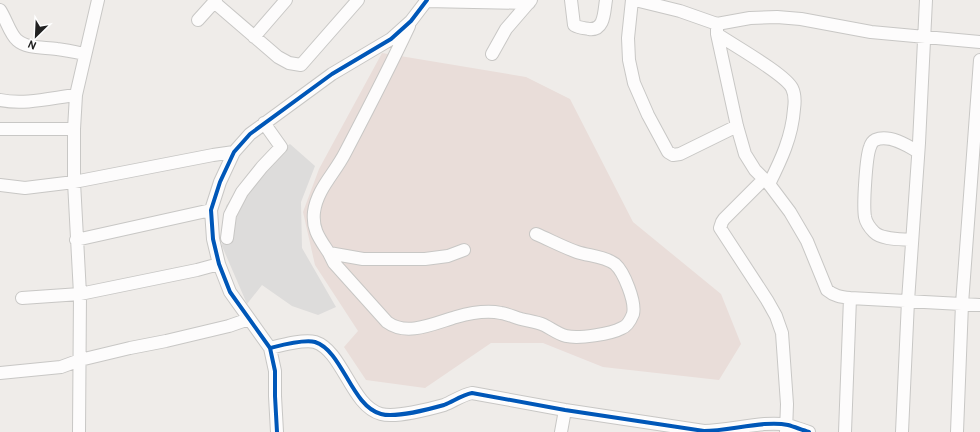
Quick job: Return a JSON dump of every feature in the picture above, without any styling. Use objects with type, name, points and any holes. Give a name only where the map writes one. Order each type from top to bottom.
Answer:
[{"type":"street","points":[[79,432],[80,294],[76,240],[74,129],[76,95],[84,54],[98,0]]},
{"type":"street","points":[[254,37],[286,0]]},
{"type":"street","points":[[198,20],[215,1],[278,57],[289,63],[301,65],[358,0]]},
{"type":"street","points":[[530,1],[426,0],[411,21],[394,58],[344,156],[319,194],[314,212],[315,232],[334,263],[391,325],[408,329],[436,324],[457,316],[486,311],[503,313],[536,322],[565,336],[574,338],[614,331],[627,325],[633,312],[633,304],[630,292],[620,270],[614,264],[606,260],[561,246],[536,234]]},
{"type":"street","points":[[571,0],[574,25],[594,30],[599,28],[602,23],[606,0]]},
{"type":"street","points":[[632,0],[628,38],[629,60],[634,83],[640,98],[668,152],[674,155],[680,154],[737,126]]},
{"type":"street","points":[[635,0],[680,11],[717,29],[780,75],[792,88],[795,104],[791,134],[786,147],[767,182],[724,219],[720,228],[767,300],[776,316],[782,333],[787,428]]},
{"type":"street","points":[[902,432],[908,302],[926,0]]},
{"type":"street","points":[[492,54],[506,29],[530,1]]},
{"type":"street","points":[[0,10],[16,40],[31,46],[56,48],[84,54]]},
{"type":"street","points":[[717,29],[750,18],[777,17],[801,19],[871,32],[980,42]]},
{"type":"street","points":[[277,432],[275,371],[270,348],[230,292],[219,264],[213,239],[211,210],[220,182],[234,152],[250,134],[332,74],[391,39],[411,21]]},
{"type":"street","points":[[717,29],[737,126],[745,154],[754,170],[767,182],[790,212],[807,241],[827,290],[840,297],[850,298],[980,305]]},
{"type":"street","points":[[957,432],[962,304],[980,60]]},
{"type":"street","points":[[0,100],[9,102],[24,102],[76,95]]},
{"type":"street","points":[[227,238],[230,215],[242,192],[280,147],[264,123]]},
{"type":"street","points":[[0,129],[74,129]]},
{"type":"street","points":[[912,240],[880,236],[874,233],[865,218],[864,212],[866,181],[870,147],[872,142],[876,140],[892,140],[903,143],[918,152]]},
{"type":"street","points":[[0,185],[25,188],[74,182],[234,152]]},
{"type":"street","points":[[76,240],[211,210]]},
{"type":"street","points":[[329,253],[363,260],[425,259],[448,256],[464,250]]},
{"type":"street","points":[[22,298],[80,294],[197,270],[219,264]]},
{"type":"street","points":[[845,432],[850,298]]},
{"type":"street","points":[[0,373],[61,367],[80,360],[166,341],[249,320]]},
{"type":"street","points":[[270,348],[308,342],[315,342],[324,347],[332,355],[363,402],[373,411],[383,415],[400,414],[434,407],[472,393],[565,410],[704,431],[715,431],[766,424],[809,432]]},
{"type":"street","points":[[561,432],[565,410]]},
{"type":"shaded area","points":[[382,53],[526,77],[570,99],[633,222],[721,294],[741,344],[719,380],[603,367],[543,343],[491,343],[425,388],[366,380],[344,347],[358,331],[315,265],[303,212],[319,169]]},
{"type":"shaded area","points":[[290,144],[315,166],[301,202],[302,248],[336,307],[318,315],[292,306],[262,285],[247,304],[222,246],[226,206],[258,162]]},
{"type":"cycle path","points":[[277,432],[275,371],[270,348],[230,292],[219,264],[213,239],[211,210],[220,182],[234,152],[250,134],[332,74],[391,39],[411,21],[427,0]]},
{"type":"cycle path","points":[[270,348],[305,341],[315,342],[325,347],[333,356],[362,401],[371,409],[387,415],[422,411],[444,405],[472,393],[565,410],[704,431],[779,424],[788,425],[809,432]]}]
